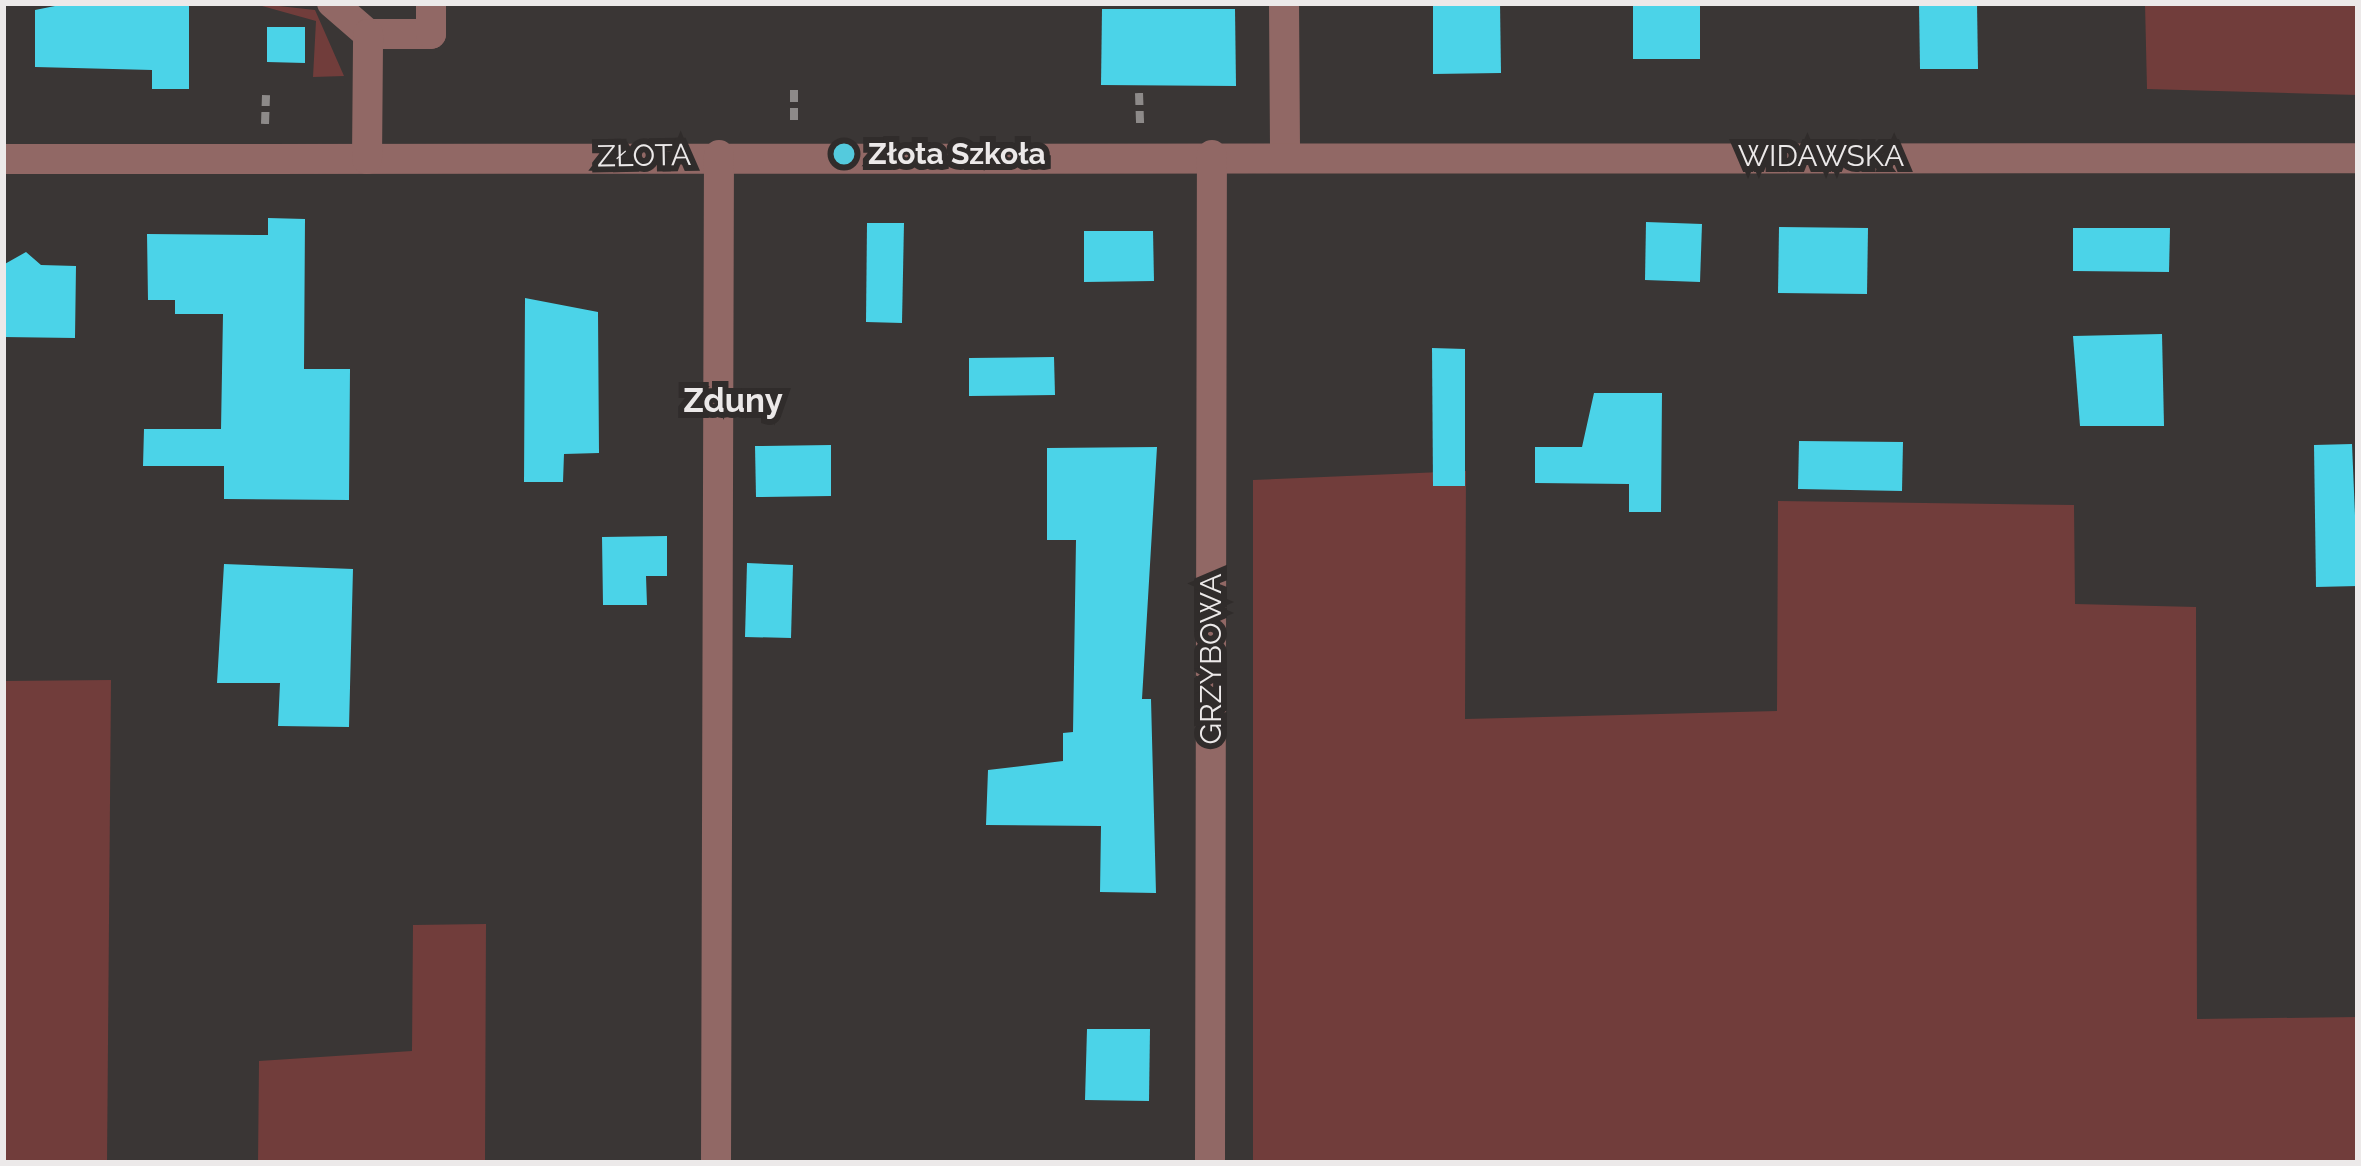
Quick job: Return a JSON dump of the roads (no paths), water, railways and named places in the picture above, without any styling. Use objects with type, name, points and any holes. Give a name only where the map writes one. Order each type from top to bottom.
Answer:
[{"type":"street","points":[[332,3],[368,34],[431,34],[430,3]]},
{"type":"street","points":[[1284,3],[1285,154]]},
{"type":"street","points":[[367,159],[368,34]]},
{"type":"street","name":"ZŁOTA","points":[[3,158],[1285,154]]},
{"type":"street","name":"WIDAWSKA","points":[[1285,154],[2358,158]]},
{"type":"street","points":[[716,1163],[719,155]]},
{"type":"street","name":"GRZYBOWA","points":[[1210,1163],[1212,155]]},
{"type":"place","name":"Złota Szkoła","points":[[844,154]]},
{"type":"district","name":"Zduny","points":[[733,401]]}]
